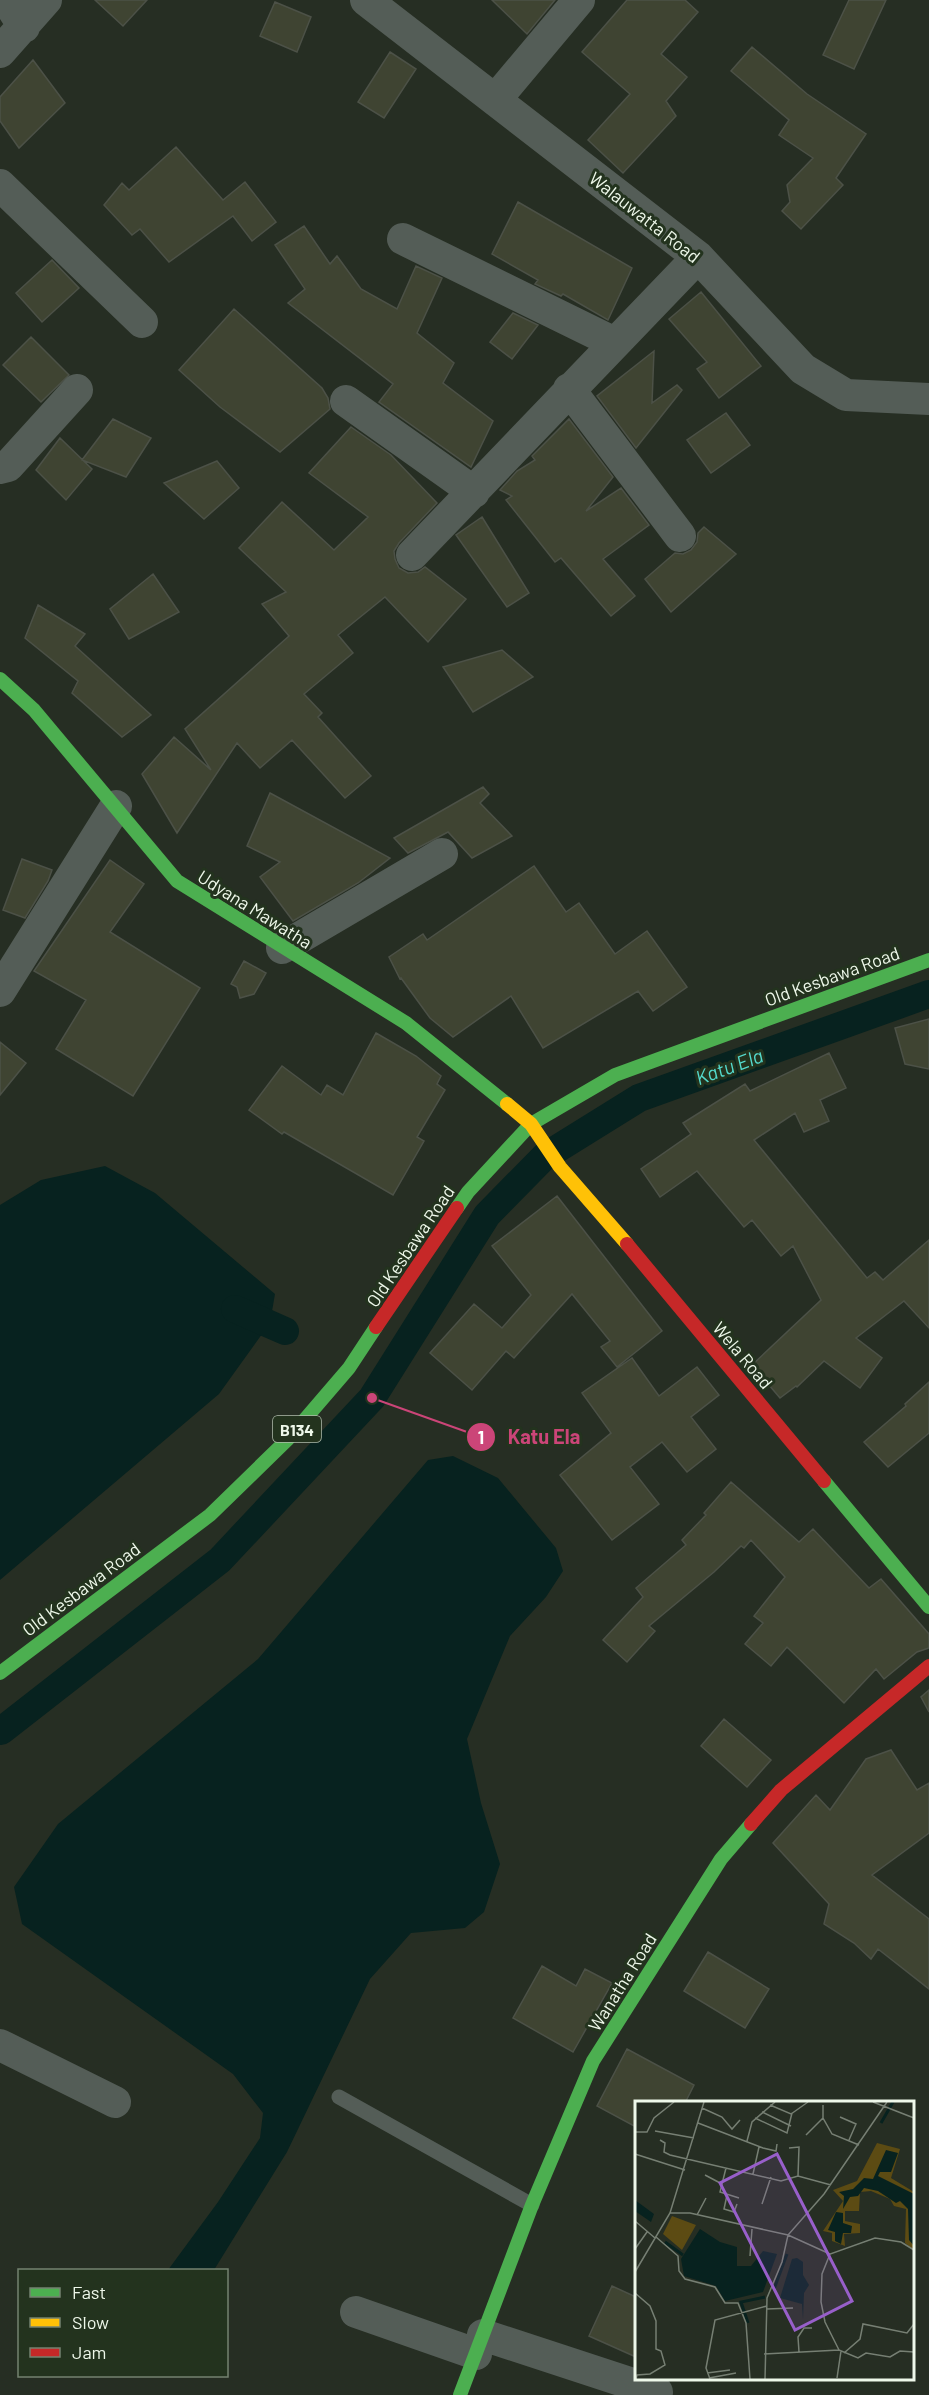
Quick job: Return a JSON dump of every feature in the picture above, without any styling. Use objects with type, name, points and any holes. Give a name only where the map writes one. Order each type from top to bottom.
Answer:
[{"type":"street","points":[[7,0],[24,27]]},
{"type":"street","points":[[0,52],[46,0]]},
{"type":"street","name":"Walauwatta Road","points":[[366,0],[698,256],[803,369],[846,395],[929,399]]},
{"type":"street","points":[[495,100],[579,0]]},
{"type":"street","points":[[6,203],[142,322]]},
{"type":"street","points":[[403,240],[615,343]]},
{"type":"street","points":[[412,555],[698,256]]},
{"type":"street","points":[[570,389],[680,536]]},
{"type":"street","points":[[0,468],[8,466],[77,390]]},
{"type":"street","points":[[346,401],[474,492]]},
{"type":"street","name":"Udyana Mawatha","points":[[0,679],[34,710],[177,881],[406,1023],[531,1124]]},
{"type":"street","points":[[0,992],[116,806]]},
{"type":"street","points":[[282,948],[442,854]]},
{"type":"street","name":"Old Kesbawa Road","points":[[0,1673],[210,1515],[288,1439],[349,1368],[468,1192],[531,1124],[615,1075],[929,960]]},
{"type":"street","name":"Wela Road","points":[[531,1124],[560,1167],[612,1226],[929,1607]]},
{"type":"street","name":"Wanatha Road","points":[[460,2395],[532,2205],[593,2061],[721,1858],[781,1790],[929,1666]]},
{"type":"street","points":[[0,2045],[115,2102]]},
{"type":"street","points":[[356,2312],[657,2392]]},
{"type":"lane","points":[[339,2097],[532,2205]]},
{"type":"water","points":[[105,1166],[155,1193],[275,1294],[270,1323],[219,1394],[0,1580],[0,1205],[41,1180]]},
{"type":"water","points":[[453,1456],[498,1478],[556,1548],[563,1571],[546,1597],[510,1636],[467,1739],[481,1803],[500,1864],[484,1912],[465,1928],[411,1933],[370,1979],[287,2152],[215,2269],[169,2269],[218,2202],[260,2138],[263,2113],[233,2074],[22,1924],[14,1887],[58,1824],[258,1659],[428,1460]]},
{"type":"building","points":[[95,0],[147,0],[123,26]]},
{"type":"building","points":[[492,0],[555,0],[527,34]]},
{"type":"building","points":[[627,0],[685,0],[698,12],[661,54],[687,77],[666,101],[676,116],[623,173],[588,140],[630,94],[582,52]]},
{"type":"building","points":[[849,0],[886,0],[854,69],[823,55]]},
{"type":"building","points":[[275,2],[311,17],[297,52],[260,36]]},
{"type":"building","points":[[752,47],[807,94],[866,134],[836,178],[843,185],[801,229],[782,211],[790,202],[787,185],[813,158],[779,135],[789,120],[731,71]]},
{"type":"building","points":[[390,52],[416,69],[384,118],[358,102]]},
{"type":"building","points":[[33,60],[65,103],[19,148],[0,121],[0,97]]},
{"type":"building","points":[[176,147],[223,200],[245,182],[276,222],[252,241],[233,216],[169,262],[140,229],[132,235],[104,205],[122,183],[129,190]]},
{"type":"building","points":[[518,202],[632,268],[608,320],[563,294],[561,296],[535,284],[538,280],[492,254]]},
{"type":"building","points":[[304,226],[330,264],[337,256],[361,289],[397,309],[416,266],[442,278],[417,333],[454,363],[443,383],[493,421],[471,467],[379,402],[393,384],[288,303],[305,289],[275,245]]},
{"type":"building","points":[[52,260],[79,288],[42,322],[16,293]]},
{"type":"building","points":[[701,292],[761,366],[719,398],[697,369],[707,362],[669,319]]},
{"type":"building","points":[[234,309],[322,388],[328,398],[330,409],[280,452],[220,407],[179,370]]},
{"type":"building","points":[[513,313],[538,325],[512,359],[490,342]]},
{"type":"building","points":[[31,337],[69,375],[41,402],[3,365]]},
{"type":"building","points":[[654,351],[652,403],[677,385],[682,390],[636,448],[597,396]]},
{"type":"building","points":[[726,413],[750,445],[711,473],[687,440]]},
{"type":"building","points":[[113,419],[151,438],[126,477],[82,460]]},
{"type":"building","points":[[569,419],[613,477],[586,511],[621,488],[649,525],[603,559],[635,596],[611,616],[561,558],[555,562],[506,500],[512,496],[500,490],[517,471],[535,460],[532,456]]},
{"type":"building","points":[[351,427],[391,455],[437,503],[394,551],[399,568],[408,573],[418,572],[425,567],[466,599],[428,642],[385,597],[338,635],[353,653],[304,694],[322,713],[318,717],[371,776],[345,798],[292,740],[260,768],[237,743],[177,833],[142,774],[174,737],[211,770],[185,729],[289,636],[262,604],[286,592],[239,548],[282,502],[334,550],[368,517],[309,473]]},
{"type":"building","points":[[60,438],[92,469],[66,500],[36,470]]},
{"type":"building","points":[[217,461],[239,488],[204,519],[164,483]]},
{"type":"building","points":[[482,517],[529,593],[507,607],[456,535]]},
{"type":"building","points":[[704,527],[736,554],[671,612],[645,579],[675,553],[683,554],[691,550],[697,542],[698,533]]},
{"type":"building","points":[[153,574],[179,612],[129,639],[110,609]]},
{"type":"building","points":[[38,605],[85,634],[75,646],[151,715],[122,737],[72,693],[78,681],[25,638]]},
{"type":"building","points":[[502,650],[533,677],[473,712],[443,667]]},
{"type":"building","points":[[483,787],[489,794],[480,803],[512,836],[472,858],[448,832],[408,853],[394,838]]},
{"type":"building","points":[[270,793],[390,858],[358,883],[293,921],[260,877],[280,862],[247,846]]},
{"type":"building","points":[[22,859],[52,870],[48,881],[25,918],[3,910]]},
{"type":"building","points":[[110,860],[144,884],[110,932],[200,988],[133,1096],[56,1049],[86,1000],[34,971]]},
{"type":"building","points":[[534,866],[566,912],[579,903],[615,954],[647,931],[687,987],[653,1011],[638,991],[543,1048],[511,996],[453,1037],[430,1018],[400,979],[389,957],[423,934],[427,940]]},
{"type":"building","points":[[244,961],[266,973],[254,994],[240,998],[237,987],[231,984]]},
{"type":"building","points":[[929,1019],[929,1069],[905,1064],[895,1028]]},
{"type":"building","points":[[376,1033],[416,1056],[441,1076],[437,1084],[445,1090],[417,1137],[424,1141],[393,1195],[284,1132],[282,1134],[249,1110],[282,1066],[321,1095],[327,1085],[343,1095]]},
{"type":"building","points":[[0,1042],[26,1063],[0,1095]]},
{"type":"building","points":[[829,1053],[846,1088],[820,1100],[829,1121],[804,1132],[795,1113],[754,1140],[867,1278],[875,1272],[883,1280],[929,1240],[929,1328],[904,1301],[856,1338],[882,1358],[860,1388],[824,1361],[797,1387],[780,1398],[752,1365],[821,1300],[793,1246],[781,1256],[752,1220],[744,1227],[697,1171],[660,1197],[641,1169],[691,1134],[683,1123],[745,1084],[750,1091]]},
{"type":"building","points":[[557,1196],[662,1331],[617,1367],[601,1347],[610,1341],[572,1294],[514,1358],[506,1351],[472,1390],[430,1353],[474,1304],[502,1328],[531,1295],[492,1246]]},
{"type":"building","points":[[632,1358],[659,1396],[697,1367],[719,1395],[691,1417],[716,1449],[687,1472],[662,1442],[630,1467],[659,1504],[612,1540],[560,1475],[611,1433],[582,1393]]},
{"type":"building","points":[[929,1382],[929,1433],[888,1467],[864,1442],[906,1406],[905,1404]]},
{"type":"building","points":[[731,1482],[799,1542],[813,1529],[869,1588],[881,1579],[929,1634],[929,1648],[917,1652],[884,1679],[876,1669],[844,1703],[787,1647],[771,1666],[745,1644],[763,1623],[754,1616],[785,1577],[751,1540],[744,1548],[741,1546],[714,1572],[649,1626],[655,1631],[627,1662],[603,1640],[643,1597],[636,1588],[686,1545],[682,1540],[706,1515],[704,1513]]},
{"type":"building","points":[[929,1690],[929,1712],[921,1697]]},
{"type":"building","points":[[724,1719],[771,1760],[747,1787],[701,1746]]},
{"type":"building","points":[[891,1750],[917,1790],[929,1783],[929,1833],[872,1875],[929,1919],[929,1989],[878,1949],[871,1959],[854,1943],[824,1924],[829,1904],[773,1843],[816,1795],[830,1810],[866,1759]]},
{"type":"building","points":[[708,1952],[769,1989],[745,2028],[684,1991]]},
{"type":"building","points":[[542,1966],[576,1986],[585,1969],[612,1983],[573,2052],[513,2018]]},
{"type":"building","points":[[627,2049],[694,2085],[686,2101],[635,2101],[635,2126],[597,2106]]},
{"type":"building","points":[[612,2286],[635,2297],[635,2357],[589,2336]]},
{"type":"waterway","name":"Katu Ela","points":[[1,1731],[220,1560],[372,1398],[487,1215],[544,1157],[639,1098],[929,994]]},
{"type":"waterway","points":[[235,1309],[285,1331]]},
{"type":"traffic: fast","points":[[0,679],[34,710],[177,881],[406,1023],[507,1104]]},
{"type":"traffic: fast","points":[[457,1208],[468,1192],[531,1124],[615,1075],[929,960]]},
{"type":"traffic: fast","points":[[0,1673],[210,1515],[288,1439],[349,1368],[376,1327]]},
{"type":"traffic: fast","points":[[824,1481],[929,1607]]},
{"type":"traffic: fast","points":[[460,2395],[532,2205],[593,2061],[721,1859],[751,1824]]},
{"type":"traffic: slow","points":[[507,1104],[531,1124],[560,1167],[627,1244]]},
{"type":"traffic: jam","points":[[376,1327],[457,1208]]},
{"type":"traffic: jam","points":[[627,1244],[824,1481]]},
{"type":"traffic: jam","points":[[751,1824],[781,1790],[929,1666]]},
{"type":"place","name":"Katu Ela","points":[[372,1398]]}]
